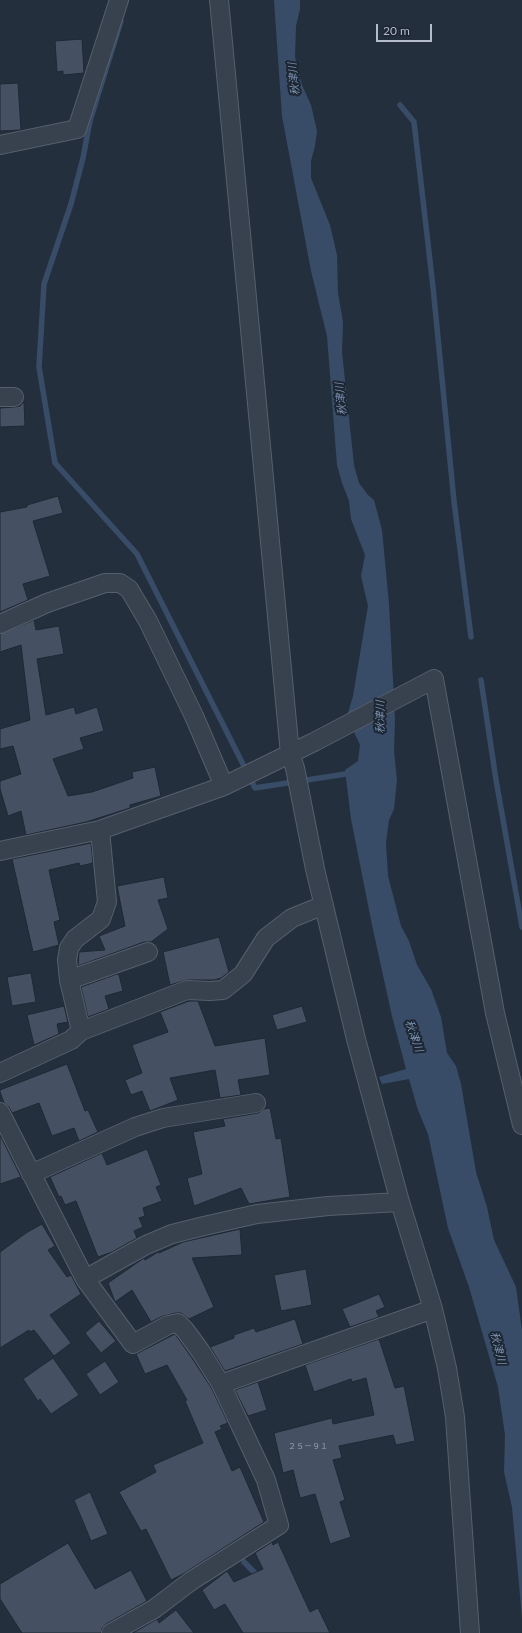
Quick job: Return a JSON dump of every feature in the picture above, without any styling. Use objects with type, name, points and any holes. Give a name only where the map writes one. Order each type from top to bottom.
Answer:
[{"type":"street","points":[[0,145],[77,129],[119,0]]},
{"type":"street","points":[[219,0],[293,761],[324,905],[356,1039],[400,1202],[433,1309],[447,1368],[455,1417],[470,1633]]},
{"type":"street","points":[[0,624],[47,603],[105,583],[120,583],[129,589],[148,621],[229,784]]},
{"type":"street","points":[[0,851],[100,830],[229,784],[261,769],[293,761],[434,679],[495,1012],[522,1125]]},
{"type":"street","points":[[81,1031],[69,980],[67,960],[69,948],[75,939],[101,919],[107,902],[100,830]]},
{"type":"street","points":[[0,1074],[71,1040],[81,1031],[187,990],[223,990],[243,974],[266,938],[292,918],[324,905]]},
{"type":"street","points":[[69,980],[148,952]]},
{"type":"street","points":[[31,1174],[135,1127],[163,1118],[256,1102]]},
{"type":"street","points":[[0,1112],[85,1279],[133,1344],[168,1325],[178,1324],[185,1330],[197,1346],[221,1384],[266,1480],[280,1524],[191,1581],[154,1609],[111,1633]]},
{"type":"street","points":[[85,1279],[146,1245],[172,1234],[204,1226],[257,1214],[328,1206],[400,1202]]},
{"type":"street","points":[[221,1384],[433,1309]]},
{"type":"water","name":"秋津川","points":[[274,0],[300,0],[300,9],[296,26],[295,57],[302,85],[311,105],[317,131],[311,161],[311,178],[330,225],[337,255],[338,293],[343,322],[342,352],[354,465],[359,483],[374,500],[382,530],[389,604],[395,719],[394,751],[397,780],[394,809],[389,820],[386,843],[388,876],[401,926],[409,941],[417,965],[431,989],[441,1017],[447,1053],[456,1066],[461,1084],[476,1172],[487,1207],[494,1240],[516,1287],[522,1331],[522,1618],[512,1507],[504,1472],[505,1435],[498,1387],[469,1287],[448,1228],[428,1134],[418,1110],[409,1079],[382,1084],[379,1077],[406,1069],[392,1016],[372,925],[351,819],[345,770],[358,761],[360,745],[348,713],[353,696],[368,606],[361,576],[365,555],[351,519],[349,501],[337,465],[327,336],[311,271],[282,116]]},
{"type":"water","points":[[243,1557],[266,1580],[257,1579],[241,1563]]},
{"type":"building","points":[[82,39],[84,73],[63,75],[63,71],[57,72],[55,41]]},
{"type":"building","points":[[18,83],[21,130],[0,131],[0,84]]},
{"type":"building","points":[[24,402],[25,426],[0,427],[0,408],[20,406]]},
{"type":"building","points":[[58,496],[63,513],[33,521],[50,576],[23,584],[28,600],[0,612],[0,512],[27,507],[27,505]]},
{"type":"building","points":[[34,620],[36,630],[59,626],[64,654],[37,659],[46,715],[74,707],[76,714],[97,707],[104,731],[80,738],[84,749],[53,759],[68,796],[92,792],[133,778],[132,772],[155,767],[161,796],[130,805],[130,808],[86,822],[26,835],[21,811],[8,816],[0,789],[0,781],[21,774],[13,746],[0,749],[0,729],[30,720],[21,645],[0,652],[0,634]]},
{"type":"building","points":[[91,843],[93,863],[80,866],[79,863],[49,870],[60,920],[54,922],[59,945],[33,952],[12,859]]},
{"type":"building","points":[[164,877],[168,898],[158,900],[168,929],[151,942],[144,942],[78,966],[79,952],[105,950],[99,936],[125,926],[117,886]]},
{"type":"building","points":[[219,937],[229,972],[221,978],[214,980],[187,980],[170,985],[163,952]]},
{"type":"building","points":[[31,973],[36,1002],[12,1006],[7,977]]},
{"type":"building","points":[[117,974],[119,975],[123,991],[105,996],[109,1009],[88,1017],[81,987]]},
{"type":"building","points":[[189,1001],[198,1001],[215,1046],[265,1038],[270,1075],[238,1080],[241,1095],[220,1098],[215,1070],[170,1078],[178,1100],[150,1111],[142,1091],[131,1095],[125,1080],[142,1073],[132,1045],[168,1032],[160,1012]]},
{"type":"building","points":[[64,1006],[68,1022],[57,1024],[59,1034],[34,1045],[27,1015]]},
{"type":"building","points":[[302,1006],[307,1022],[277,1030],[272,1015]]},
{"type":"building","points":[[67,1064],[85,1111],[88,1110],[98,1132],[79,1141],[74,1128],[52,1136],[39,1103],[12,1113],[9,1107],[4,1103],[0,1092],[0,1090]]},
{"type":"building","points":[[270,1108],[276,1139],[281,1138],[290,1197],[249,1204],[241,1188],[194,1206],[187,1178],[202,1174],[193,1132],[225,1126],[223,1119],[258,1113],[264,1109]]},
{"type":"building","points":[[0,1135],[21,1177],[0,1184]]},
{"type":"building","points":[[147,1149],[161,1185],[156,1187],[162,1201],[143,1208],[145,1216],[139,1218],[143,1227],[134,1231],[137,1238],[112,1252],[98,1257],[76,1201],[65,1205],[61,1196],[59,1197],[50,1177],[102,1153],[107,1165]]},
{"type":"building","points":[[42,1224],[55,1246],[48,1250],[67,1277],[71,1275],[81,1294],[50,1315],[71,1343],[54,1356],[34,1330],[30,1332],[29,1330],[0,1348],[0,1252],[26,1233]]},
{"type":"building","points":[[240,1229],[242,1255],[192,1258],[214,1307],[189,1319],[181,1313],[176,1313],[163,1316],[151,1322],[132,1290],[115,1302],[108,1283],[144,1258],[145,1260],[158,1252],[159,1253],[183,1242]]},
{"type":"building","points":[[306,1269],[312,1305],[281,1311],[274,1275]]},
{"type":"building","points":[[379,1294],[385,1307],[376,1311],[379,1317],[350,1327],[342,1309]]},
{"type":"building","points":[[295,1319],[303,1344],[225,1371],[210,1347],[234,1338],[234,1335],[254,1328],[256,1332]]},
{"type":"building","points":[[99,1321],[116,1341],[101,1353],[85,1333]]},
{"type":"building","points":[[175,1334],[212,1389],[228,1423],[220,1426],[222,1429],[215,1432],[232,1471],[240,1467],[264,1522],[183,1574],[171,1580],[146,1529],[141,1531],[119,1492],[156,1472],[153,1465],[203,1443],[185,1401],[187,1400],[167,1365],[145,1374],[136,1354]]},
{"type":"building","points":[[379,1339],[395,1388],[404,1386],[415,1441],[396,1445],[393,1435],[339,1446],[342,1458],[333,1460],[345,1500],[340,1502],[351,1537],[330,1544],[315,1494],[300,1498],[293,1470],[283,1473],[274,1433],[332,1418],[333,1424],[374,1415],[366,1378],[352,1382],[351,1379],[314,1392],[305,1365]]},
{"type":"building","points":[[53,1358],[79,1395],[51,1414],[40,1399],[38,1401],[23,1379]]},
{"type":"building","points":[[105,1361],[119,1382],[100,1395],[86,1374]]},
{"type":"building","points":[[258,1382],[267,1410],[248,1416],[235,1390]]},
{"type":"building","points":[[90,1492],[108,1534],[91,1541],[74,1500]]},
{"type":"building","points":[[272,1542],[273,1545],[278,1542],[310,1612],[318,1608],[330,1633],[243,1633],[225,1604],[214,1610],[202,1590],[227,1571],[234,1582],[263,1569],[255,1553]]},
{"type":"building","points":[[68,1543],[95,1589],[131,1570],[147,1601],[106,1624],[102,1628],[101,1633],[22,1633],[0,1599],[0,1584]]},
{"type":"building","points":[[176,1610],[194,1633],[133,1633],[157,1619],[159,1623]]},
{"type":"waterway","points":[[121,21],[90,121],[83,158],[71,204],[44,284],[39,367],[55,463],[137,554],[255,788],[352,773]]},
{"type":"waterway","points":[[400,105],[414,122],[433,287],[454,501],[471,637]]},
{"type":"waterway","points":[[481,680],[496,780],[522,927]]}]
